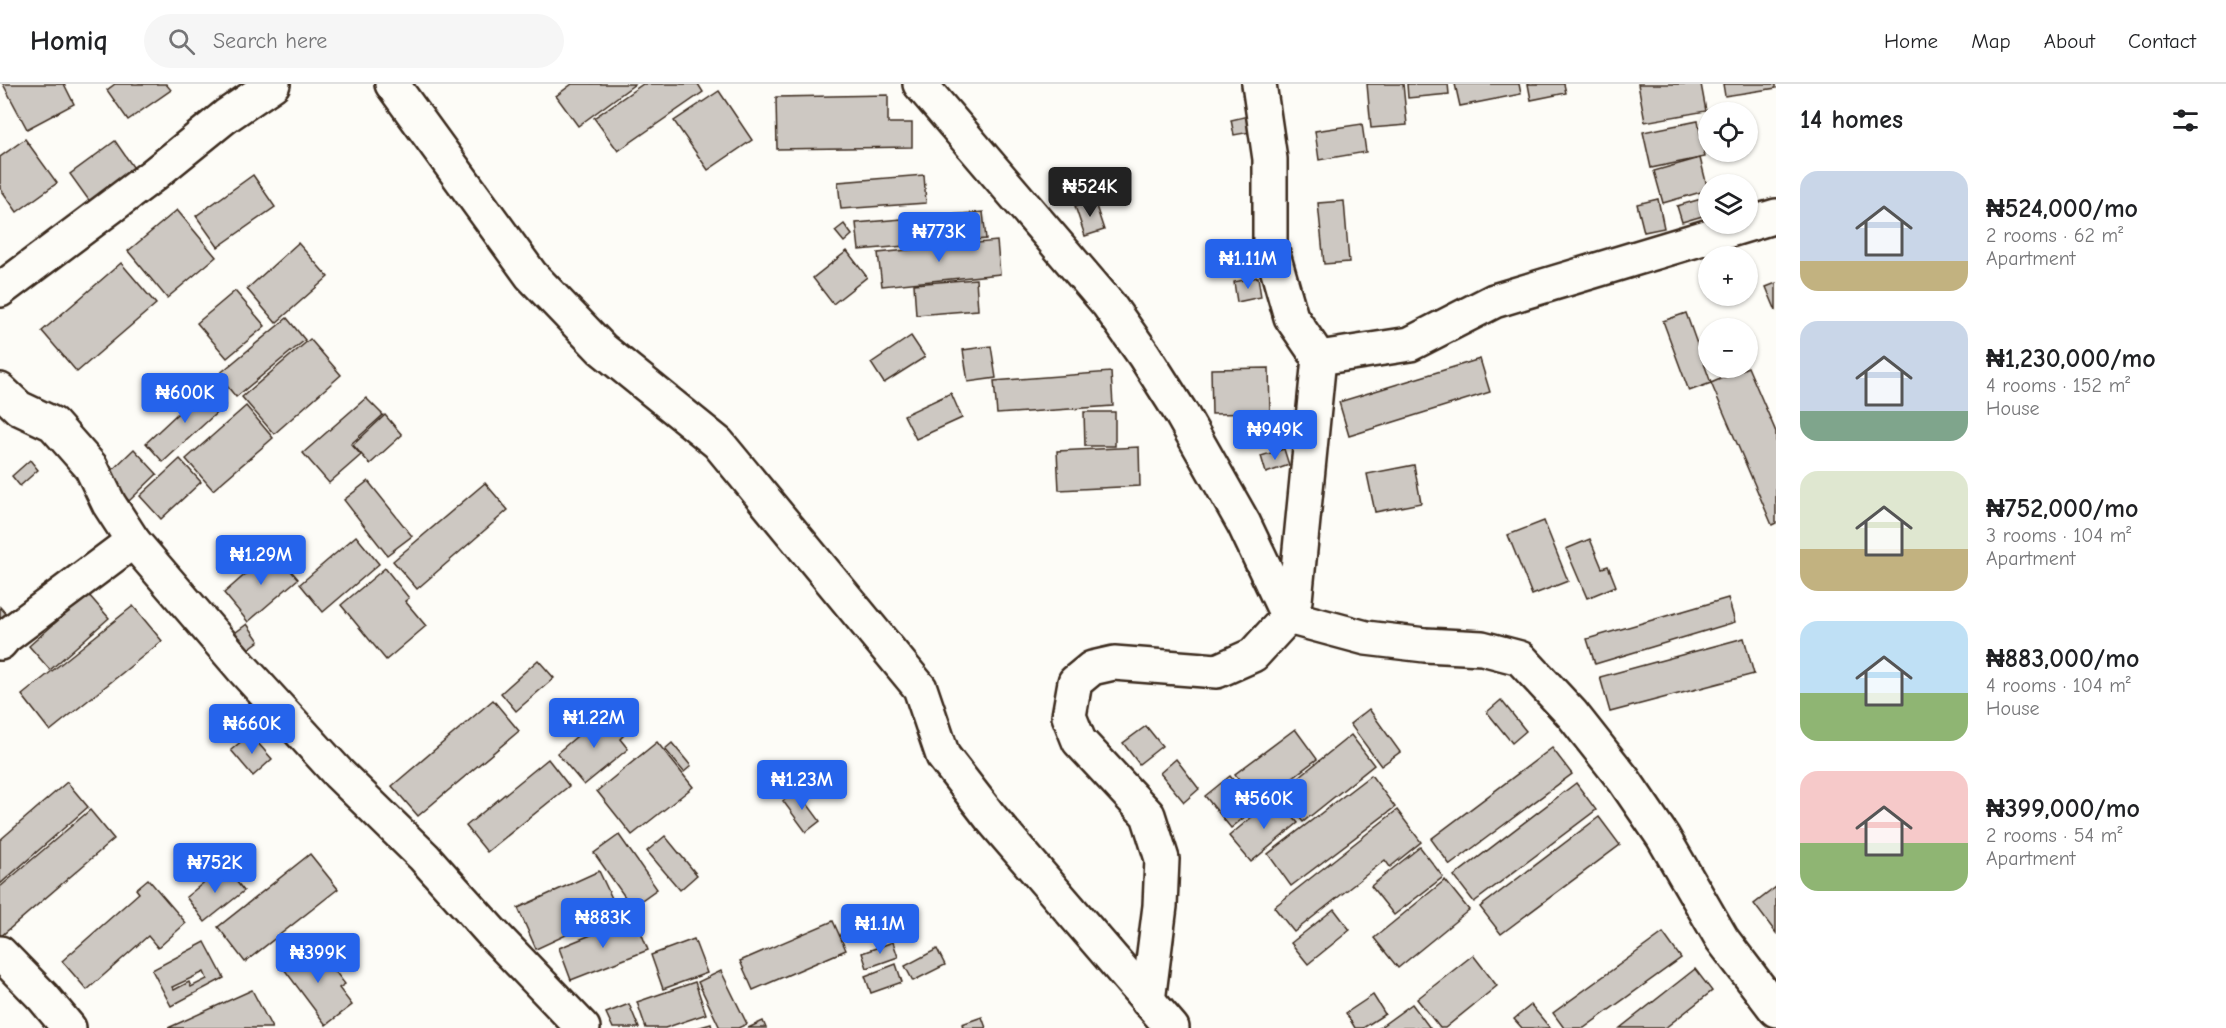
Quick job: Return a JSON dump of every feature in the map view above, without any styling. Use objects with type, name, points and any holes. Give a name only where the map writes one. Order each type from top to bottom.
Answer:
[{"type":"street","points":[[0,290],[152,176],[226,116],[273,84]]},
{"type":"street","points":[[392,84],[531,275],[602,349],[718,443],[920,688],[943,756],[998,827],[1172,1028]]},
{"type":"street","points":[[920,84],[1108,304],[1144,355],[1181,413],[1244,524],[1288,617],[1366,638],[1425,645],[1482,648],[1520,658],[1572,714],[1624,780],[1664,837],[1722,939],[1776,1010]]},
{"type":"street","points":[[1148,1001],[1160,906],[1162,859],[1148,815],[1079,741],[1069,716],[1075,682],[1092,668],[1114,663],[1217,671],[1254,655],[1288,617],[1295,600],[1319,358],[1291,317],[1270,244],[1270,159],[1258,84]]},
{"type":"street","points":[[1319,358],[1410,344],[1494,301],[1776,216]]},
{"type":"street","points":[[0,390],[19,408],[53,424],[91,467],[109,504],[133,541],[242,668],[332,766],[424,857],[492,933],[583,1028]]},
{"type":"street","points":[[0,643],[133,541]]},
{"type":"street","points":[[0,953],[43,997],[69,1028]]},
{"type":"building","points":[[3,84],[64,84],[74,104],[27,129]]},
{"type":"building","points":[[115,84],[166,84],[171,90],[128,120],[107,90]]},
{"type":"building","points":[[572,84],[635,84],[578,126],[556,96]]},
{"type":"building","points":[[643,84],[698,84],[703,92],[618,151],[594,118]]},
{"type":"building","points":[[1367,84],[1403,84],[1407,125],[1371,128]]},
{"type":"building","points":[[1407,84],[1448,84],[1449,94],[1408,98]]},
{"type":"building","points":[[1455,84],[1519,84],[1521,94],[1460,106]]},
{"type":"building","points":[[1528,84],[1564,84],[1566,93],[1531,100]]},
{"type":"building","points":[[1638,84],[1701,84],[1704,102],[1698,102],[1698,112],[1645,122]]},
{"type":"building","points":[[1723,84],[1776,84],[1776,88],[1725,96]]},
{"type":"building","points":[[719,91],[752,140],[708,170],[674,121]]},
{"type":"building","points":[[888,95],[888,123],[912,123],[912,147],[777,149],[776,97]]},
{"type":"building","points":[[1253,115],[1256,131],[1234,135],[1231,120]]},
{"type":"building","points":[[1698,121],[1698,158],[1651,168],[1643,132]]},
{"type":"building","points":[[1362,124],[1366,152],[1319,160],[1315,131]]},
{"type":"building","points":[[25,139],[57,183],[17,212],[0,188],[0,157]]},
{"type":"building","points":[[115,141],[138,174],[93,206],[70,174]]},
{"type":"building","points":[[1698,159],[1704,174],[1698,174],[1698,193],[1663,203],[1654,171]]},
{"type":"building","points":[[253,175],[275,207],[218,247],[196,216]]},
{"type":"building","points":[[924,175],[926,203],[841,209],[838,182]]},
{"type":"building","points":[[1658,199],[1664,228],[1644,232],[1637,204]]},
{"type":"building","points":[[1094,200],[1104,230],[1085,236],[1075,206]]},
{"type":"building","points":[[1698,200],[1698,217],[1682,222],[1677,206]]},
{"type":"building","points":[[1344,201],[1349,262],[1324,264],[1318,203]]},
{"type":"building","points":[[177,210],[216,257],[167,298],[128,251]]},
{"type":"building","points":[[983,212],[986,239],[859,250],[856,223]]},
{"type":"building","points":[[844,224],[852,235],[844,242],[835,231]]},
{"type":"building","points":[[997,241],[1000,274],[882,286],[878,253]]},
{"type":"building","points":[[298,243],[328,277],[276,323],[247,289]]},
{"type":"building","points":[[847,251],[867,277],[833,304],[813,278]]},
{"type":"building","points":[[121,263],[156,304],[77,372],[42,331]]},
{"type":"building","points":[[1258,277],[1261,297],[1237,302],[1234,282]]},
{"type":"building","points":[[976,279],[978,310],[916,315],[914,284]]},
{"type":"building","points":[[1776,283],[1776,311],[1766,287]]},
{"type":"building","points":[[235,291],[265,326],[227,358],[197,323]]},
{"type":"building","points":[[1686,313],[1698,347],[1698,378],[1709,378],[1711,383],[1689,391],[1663,321]]},
{"type":"building","points":[[287,318],[305,340],[236,397],[218,375]]},
{"type":"building","points":[[911,336],[925,357],[884,383],[871,363]]},
{"type":"building","points":[[310,339],[341,375],[274,434],[242,397]]},
{"type":"building","points":[[991,346],[996,378],[968,382],[963,350]]},
{"type":"building","points":[[1480,359],[1490,392],[1349,436],[1339,402]]},
{"type":"building","points":[[1269,368],[1270,413],[1212,414],[1211,369]]},
{"type":"building","points":[[1111,372],[1113,406],[997,414],[994,381]]},
{"type":"building","points":[[1723,378],[1753,378],[1776,432],[1776,523],[1772,525],[1711,383]]},
{"type":"building","points":[[207,386],[225,405],[163,462],[146,443]]},
{"type":"building","points":[[951,393],[962,418],[916,439],[904,415]]},
{"type":"building","points":[[366,398],[383,415],[351,444],[361,455],[329,483],[303,453]]},
{"type":"building","points":[[246,406],[273,438],[213,490],[186,459]]},
{"type":"building","points":[[1084,412],[1115,412],[1115,446],[1085,446]]},
{"type":"building","points":[[385,415],[402,435],[370,464],[353,445]]},
{"type":"building","points":[[1139,447],[1140,486],[1059,490],[1057,451]]},
{"type":"building","points":[[134,449],[157,474],[129,501],[106,476]]},
{"type":"building","points":[[1284,449],[1289,465],[1266,473],[1261,456]]},
{"type":"building","points":[[180,459],[201,482],[161,519],[140,496]]},
{"type":"building","points":[[30,460],[38,470],[20,486],[12,476]]},
{"type":"building","points":[[1414,465],[1421,503],[1375,512],[1367,474]]},
{"type":"building","points":[[368,481],[412,536],[387,555],[344,500]]},
{"type":"building","points":[[485,483],[508,510],[417,589],[393,561]]},
{"type":"building","points":[[1544,521],[1568,581],[1532,595],[1508,535]]},
{"type":"building","points":[[356,536],[379,564],[323,612],[300,584]]},
{"type":"building","points":[[1590,539],[1602,568],[1608,566],[1616,586],[1587,598],[1566,549]]},
{"type":"building","points":[[273,550],[298,579],[248,622],[224,593]]},
{"type":"building","points":[[385,568],[409,598],[405,601],[426,626],[386,660],[341,605]]},
{"type":"building","points":[[88,594],[109,618],[50,670],[29,646]]},
{"type":"building","points":[[1728,598],[1735,622],[1595,664],[1587,639]]},
{"type":"building","points":[[133,606],[162,641],[50,731],[22,695]]},
{"type":"building","points":[[0,607],[11,619],[0,629]]},
{"type":"building","points":[[247,624],[259,641],[240,655],[228,638]]},
{"type":"building","points":[[1744,638],[1754,674],[1610,712],[1600,677]]},
{"type":"building","points":[[538,660],[554,678],[516,711],[501,693]]},
{"type":"building","points":[[493,700],[519,731],[418,816],[392,786]]},
{"type":"building","points":[[1501,700],[1526,731],[1512,743],[1487,712]]},
{"type":"building","points":[[1369,709],[1400,752],[1381,766],[1350,724]]},
{"type":"building","points":[[602,715],[608,722],[613,719],[625,734],[620,739],[628,749],[584,785],[557,753]]},
{"type":"building","points":[[1146,726],[1162,746],[1139,764],[1123,743]]},
{"type":"building","points":[[1295,729],[1317,759],[1257,804],[1235,774]]},
{"type":"building","points":[[250,734],[272,759],[253,776],[231,750]]},
{"type":"building","points":[[1351,735],[1374,765],[1303,822],[1279,793]]},
{"type":"building","points":[[657,742],[693,787],[632,835],[597,791]]},
{"type":"building","points":[[672,743],[691,766],[684,772],[665,749]]},
{"type":"building","points":[[1552,748],[1572,774],[1450,865],[1431,839]]},
{"type":"building","points":[[548,759],[569,786],[487,852],[466,826]]},
{"type":"building","points":[[1176,759],[1199,789],[1184,802],[1160,773]]},
{"type":"building","points":[[1371,775],[1395,807],[1291,886],[1268,854]]},
{"type":"building","points":[[1230,776],[1256,808],[1231,828],[1205,796]]},
{"type":"building","points":[[67,782],[88,807],[0,884],[0,840]]},
{"type":"building","points":[[1576,783],[1596,810],[1474,902],[1454,876]]},
{"type":"building","points":[[797,790],[820,821],[806,832],[783,801]]},
{"type":"building","points":[[1276,797],[1298,823],[1251,862],[1229,836]]},
{"type":"building","points":[[90,810],[114,839],[0,937],[0,887]]},
{"type":"building","points":[[1397,810],[1421,842],[1390,867],[1385,860],[1294,932],[1274,907]]},
{"type":"building","points":[[1599,817],[1620,845],[1501,934],[1480,907]]},
{"type":"building","points":[[619,835],[657,889],[632,907],[594,853]]},
{"type":"building","points":[[665,836],[697,875],[680,890],[647,851]]},
{"type":"building","points":[[1420,847],[1443,877],[1394,915],[1371,886]]},
{"type":"building","points":[[310,854],[338,889],[245,962],[218,927]]},
{"type":"building","points":[[224,866],[244,891],[205,922],[186,897]]},
{"type":"building","points":[[599,871],[618,911],[536,949],[518,908]]},
{"type":"building","points":[[148,879],[186,923],[158,948],[148,936],[87,990],[62,961],[139,893],[136,889]]},
{"type":"building","points":[[1445,880],[1469,910],[1398,968],[1374,938]]},
{"type":"building","points":[[1776,887],[1776,933],[1754,904]]},
{"type":"building","points":[[1334,909],[1350,930],[1308,964],[1291,943]]},
{"type":"building","points":[[635,917],[648,950],[571,980],[559,948]]},
{"type":"building","points":[[833,921],[846,950],[753,990],[740,961]]},
{"type":"building","points":[[1663,933],[1681,958],[1584,1028],[1564,1028],[1553,1013]]},
{"type":"building","points":[[694,939],[707,973],[663,989],[651,955]]},
{"type":"building","points":[[205,942],[224,978],[171,1006],[152,970]],"holes":[[[204,972],[207,979],[191,987],[189,982],[174,990],[172,987]]]},
{"type":"building","points":[[893,942],[898,957],[867,968],[862,953]]},
{"type":"building","points":[[307,946],[320,962],[325,958],[345,984],[339,988],[352,1005],[326,1025],[281,965]]},
{"type":"building","points":[[937,949],[945,965],[913,981],[905,966]]},
{"type":"building","points":[[1473,955],[1497,986],[1445,1028],[1440,1028],[1417,999]]},
{"type":"building","points":[[896,964],[902,982],[871,993],[865,976]]},
{"type":"building","points":[[1695,969],[1712,991],[1665,1028],[1620,1028]]},
{"type":"building","points":[[721,971],[747,1024],[738,1028],[720,1028],[698,982]]},
{"type":"building","points":[[695,982],[706,1014],[665,1028],[646,1028],[637,1002]]},
{"type":"building","points":[[252,990],[272,1028],[168,1028]]},
{"type":"building","points":[[1373,995],[1385,1014],[1363,1028],[1355,1028],[1346,1013]]},
{"type":"building","points":[[629,1004],[639,1028],[613,1028],[606,1013]]},
{"type":"building","points":[[1412,1004],[1430,1028],[1379,1028]]},
{"type":"building","points":[[1531,1005],[1550,1028],[1522,1028],[1514,1019]]},
{"type":"building","points":[[982,1017],[986,1028],[963,1028],[962,1024]]},
{"type":"building","points":[[763,1021],[766,1028],[748,1028]]},
{"type":"building","points":[[711,1024],[712,1028],[697,1028]]}]
